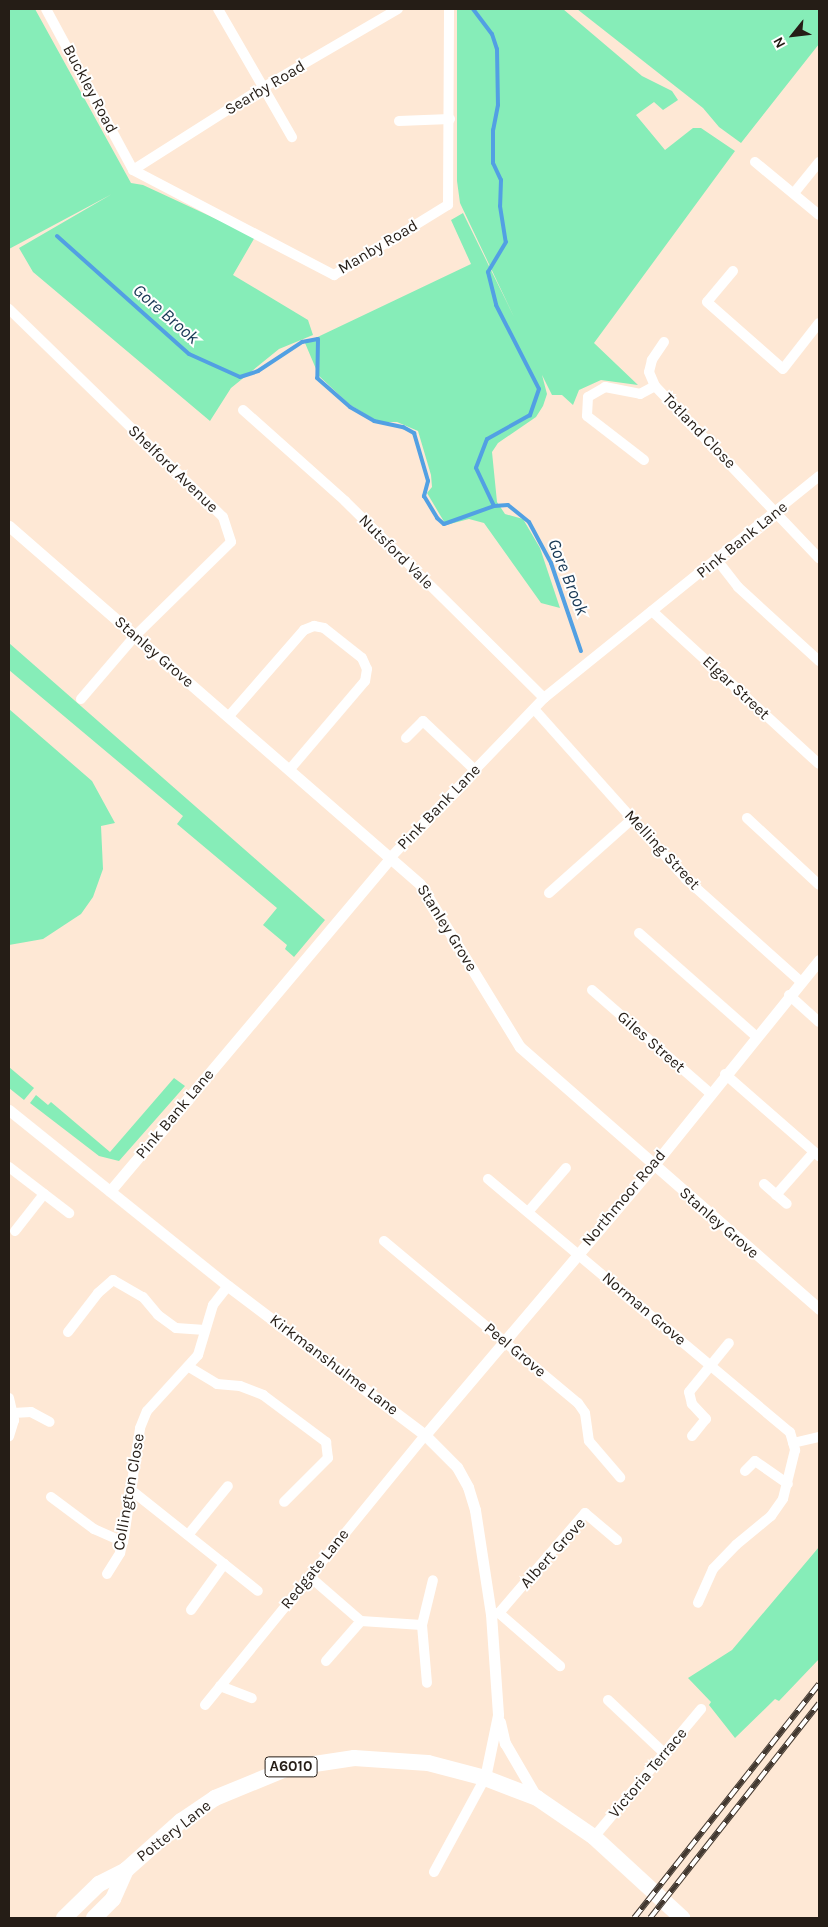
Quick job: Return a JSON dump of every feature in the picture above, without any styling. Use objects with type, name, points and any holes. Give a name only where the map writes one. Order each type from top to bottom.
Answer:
[{"type":"highway","name":"Pottery Lane","points":[[64,1918],[99,1884],[126,1870],[181,1821],[215,1798],[288,1768],[322,1761],[385,1758],[428,1763],[485,1778]]},
{"type":"highway","name":"Kirkmanshulme Lane","points":[[485,1778],[537,1798],[594,1837],[682,1918]]},
{"type":"highway","name":"Pottery Lane","points":[[94,1918],[113,1899],[126,1870]]},
{"type":"street","name":"Buckley Road","points":[[46,9],[133,170]]},
{"type":"street","points":[[218,9],[292,137]]},
{"type":"street","name":"Searby Road","points":[[133,170],[264,87],[398,9]]},
{"type":"street","name":"Manby Road","points":[[133,170],[334,275],[448,205],[450,120],[449,9]]},
{"type":"street","points":[[399,121],[450,120]]},
{"type":"street","points":[[756,162],[819,215]]},
{"type":"street","points":[[794,194],[819,162]]},
{"type":"street","points":[[733,271],[707,302],[783,369],[819,323]]},
{"type":"street","name":"Shelford Avenue","points":[[9,309],[223,517],[230,542],[135,636]]},
{"type":"street","name":"Totland Close","points":[[664,342],[652,360],[649,372],[655,386],[778,511],[800,541],[819,558]]},
{"type":"street","points":[[644,460],[587,416],[588,397],[605,387],[640,394],[655,386]]},
{"type":"street","name":"Nutsford Vale","points":[[243,410],[345,501],[544,698]]},
{"type":"street","name":"Pink Bank Lane","points":[[110,1191],[391,857],[544,698],[819,476]]},
{"type":"street","name":"Stanley Grove","points":[[9,526],[420,884],[520,1047],[652,1166],[819,1309]]},
{"type":"street","points":[[717,560],[738,587],[819,661]]},
{"type":"street","name":"Elgar Street","points":[[652,611],[819,764]]},
{"type":"street","points":[[229,716],[309,628],[324,628],[362,658],[367,669],[365,681],[290,769]]},
{"type":"street","points":[[81,699],[135,636]]},
{"type":"street","name":"Melling Street","points":[[534,709],[686,879],[800,981]]},
{"type":"street","points":[[406,738],[423,721],[474,769]]},
{"type":"street","points":[[748,818],[819,885]]},
{"type":"street","points":[[548,893],[632,819]]},
{"type":"street","points":[[639,933],[756,1036]]},
{"type":"street","name":"Northmoor Road","points":[[425,1434],[502,1340],[652,1166],[788,995],[819,960]]},
{"type":"street","name":"Giles Street","points":[[592,990],[710,1093]]},
{"type":"street","points":[[788,995],[819,1022]]},
{"type":"street","points":[[725,1074],[817,1154],[776,1195]]},
{"type":"street","name":"Kirkmanshulme Lane","points":[[9,1110],[228,1286],[425,1434],[456,1467],[468,1487],[483,1550],[495,1614],[498,1715],[505,1743],[537,1798]]},
{"type":"street","points":[[9,1167],[69,1213]]},
{"type":"street","points":[[528,1212],[566,1168]]},
{"type":"street","name":"Norman Grove","points":[[488,1178],[790,1432],[793,1443]]},
{"type":"street","points":[[764,1184],[787,1204]]},
{"type":"street","points":[[15,1231],[44,1194]]},
{"type":"street","name":"Peel Grove","points":[[384,1241],[578,1403],[585,1413],[589,1441],[620,1477]]},
{"type":"street","points":[[68,1332],[98,1293],[113,1280],[143,1297],[158,1315],[176,1328],[205,1330]]},
{"type":"street","name":"Collington Close","points":[[107,1574],[123,1542],[140,1428],[147,1411],[198,1355],[213,1305],[228,1286]]},
{"type":"street","points":[[692,1436],[706,1419],[692,1404],[689,1392],[729,1343]]},
{"type":"street","points":[[189,1367],[217,1384],[240,1386],[263,1395],[326,1442],[328,1458],[284,1502]]},
{"type":"street","points":[[9,1398],[12,1412],[9,1436]]},
{"type":"street","points":[[12,1412],[31,1412],[50,1422]]},
{"type":"street","name":"Redgate Lane","points":[[205,1705],[425,1434]]},
{"type":"street","points":[[698,1603],[713,1569],[736,1545],[771,1516],[783,1500],[792,1472],[793,1443],[819,1437]]},
{"type":"street","points":[[745,1471],[755,1461],[788,1484]]},
{"type":"street","points":[[188,1535],[228,1486]]},
{"type":"street","points":[[131,1490],[258,1591]]},
{"type":"street","points":[[51,1497],[94,1529],[123,1542]]},
{"type":"street","name":"Albert Grove","points":[[495,1614],[585,1514],[617,1540]]},
{"type":"street","points":[[191,1610],[224,1564]]},
{"type":"street","points":[[309,1576],[361,1621],[422,1625]]},
{"type":"street","points":[[427,1684],[422,1625],[433,1580]]},
{"type":"street","points":[[495,1614],[560,1666]]},
{"type":"street","points":[[326,1661],[361,1621]]},
{"type":"street","points":[[220,1686],[252,1698]]},
{"type":"street","points":[[608,1700],[664,1754]]},
{"type":"street","name":"Victoria Terrace","points":[[594,1837],[701,1709]]},
{"type":"street","name":"Kirkmanshulme Lane","points":[[485,1778],[498,1715]]},
{"type":"street","points":[[434,1872],[485,1778]]},
{"type":"green space","points":[[9,9],[35,9],[131,183],[143,185],[255,237],[233,275],[308,320],[313,335],[279,349],[231,388],[210,421],[33,272],[19,248],[112,194],[9,249]]},
{"type":"green space","points":[[457,9],[563,9],[642,76],[672,91],[678,100],[663,110],[654,102],[636,115],[665,150],[693,128],[701,128],[735,151],[594,343],[638,385],[601,380],[579,390],[573,405],[562,395],[552,395],[542,375],[547,394],[543,406],[536,417],[498,443],[492,452],[497,502],[505,514],[523,519],[540,548],[560,608],[541,603],[484,523],[469,519],[446,525],[427,493],[432,487],[431,475],[418,431],[397,422],[378,422],[349,404],[319,376],[305,343],[471,264],[451,220],[463,213],[514,317],[460,203],[457,181]]},
{"type":"green space","points":[[577,9],[819,9],[819,44],[741,143],[719,127],[703,108]]},
{"type":"green space","points":[[9,643],[325,920],[294,957],[285,949],[287,945],[263,925],[277,908],[177,824],[183,816],[9,670]]},
{"type":"green space","points":[[9,709],[92,781],[115,823],[101,826],[103,869],[93,897],[81,914],[43,939],[9,945]]},
{"type":"green space","points":[[9,1067],[34,1088],[24,1100],[9,1088]]},
{"type":"green space","points":[[174,1078],[185,1086],[119,1161],[99,1156],[30,1103],[36,1095],[48,1105],[51,1102],[110,1152]]},
{"type":"green space","points":[[819,1547],[819,1659],[779,1701],[775,1699],[735,1738],[709,1705],[711,1702],[688,1678],[732,1650]]},
{"type":"waterway","points":[[473,9],[492,34],[497,49],[498,105],[493,130],[493,163],[501,180],[500,206],[506,242],[488,272],[496,305],[539,389],[530,415],[487,439],[476,468],[494,506]]},
{"type":"waterway","name":"Gore Brook","points":[[57,236],[189,354],[240,377],[258,371],[302,342],[318,339],[317,378],[350,407],[374,421],[403,427],[414,433],[428,481],[424,496],[437,518],[444,524],[494,506],[508,505],[529,522],[551,563],[581,651]]},
{"type":"railway","points":[[634,1918],[819,1684]]},
{"type":"railway","points":[[650,1918],[819,1703]]}]
